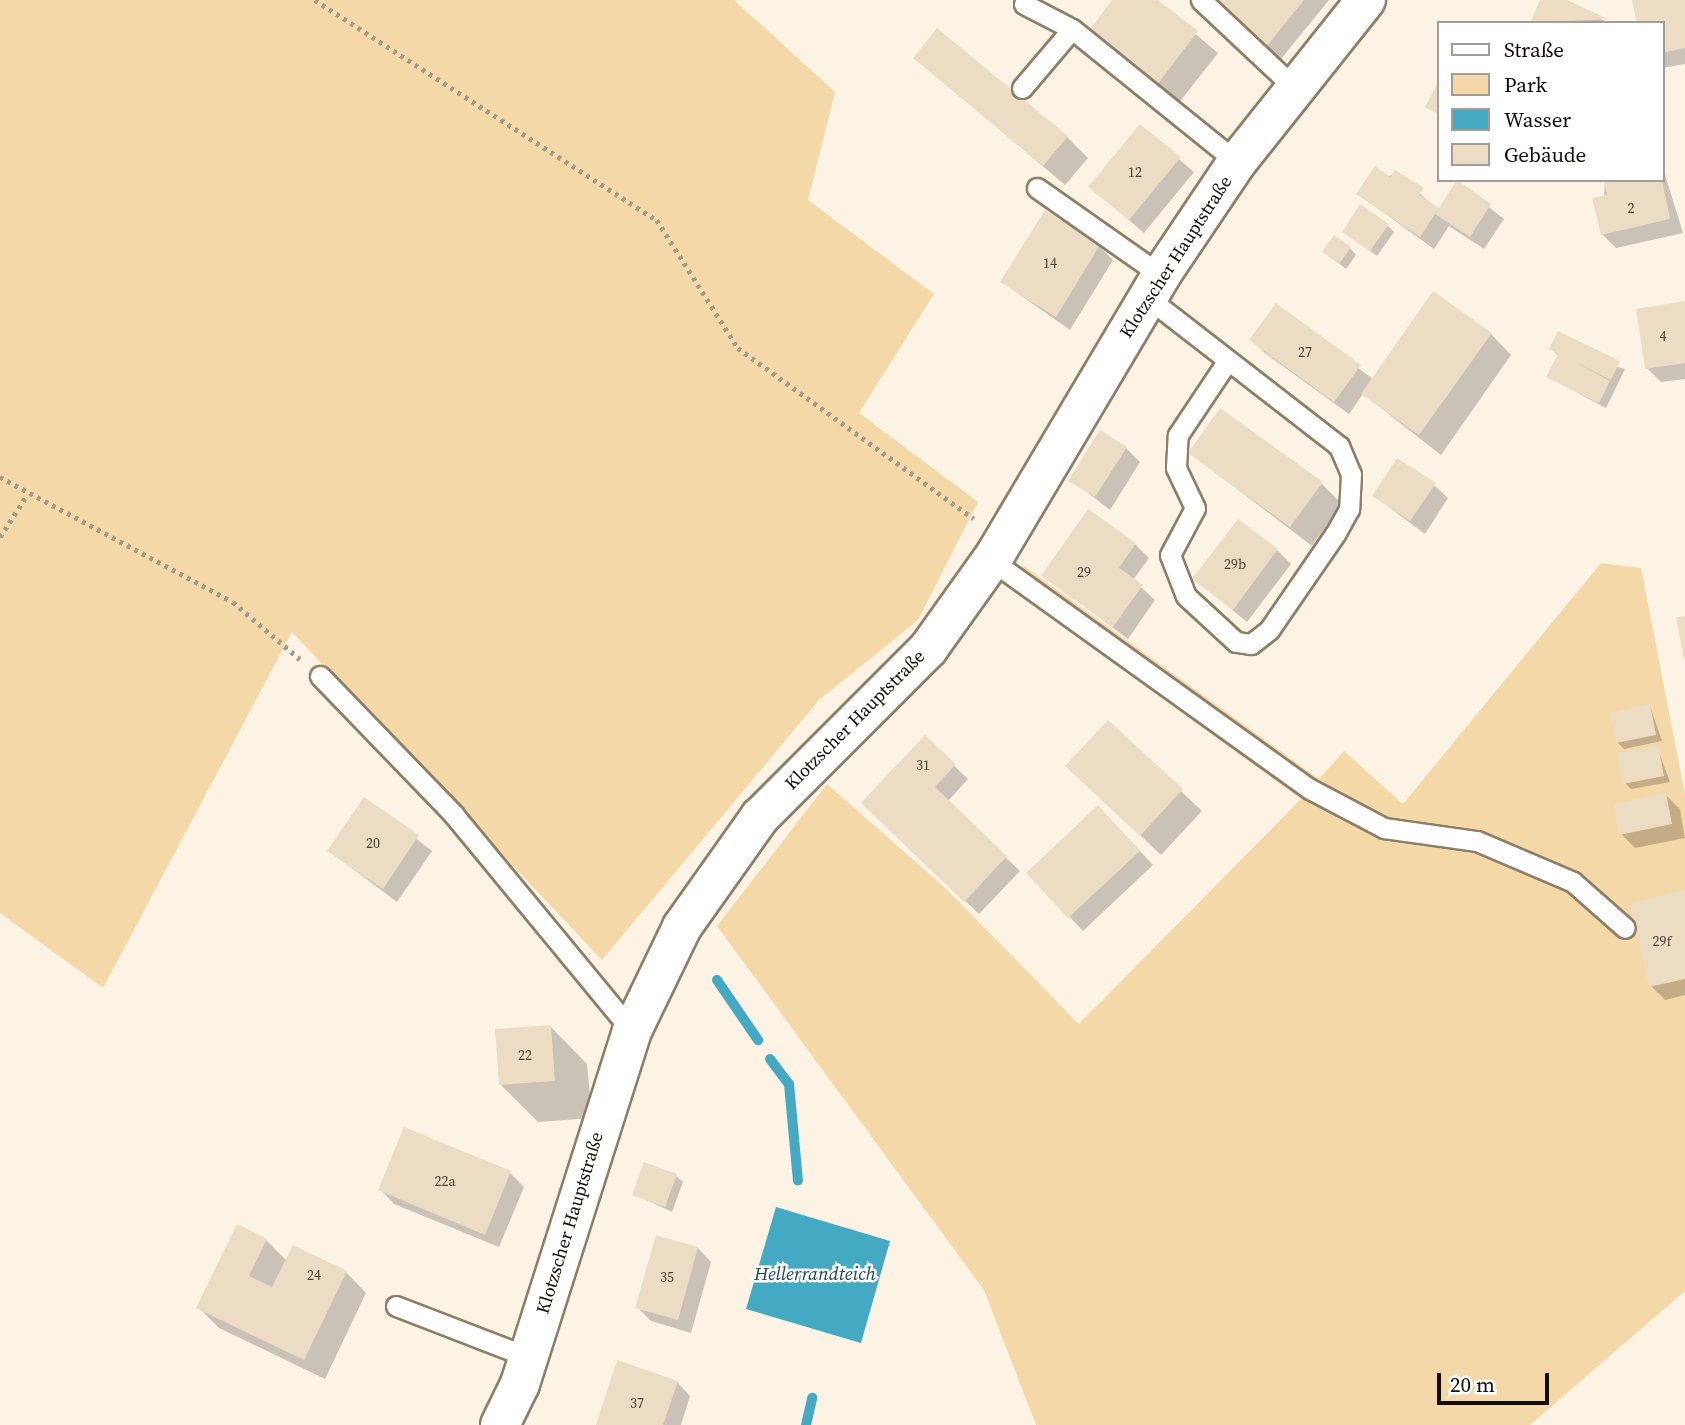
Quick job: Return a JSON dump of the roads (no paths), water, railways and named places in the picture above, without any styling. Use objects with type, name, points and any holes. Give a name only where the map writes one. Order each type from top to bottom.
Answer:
[{"type":"street","name":"Klotzscher Hauptstraße","points":[[500,1425],[528,1357],[632,1031],[681,927],[722,864],[810,762],[914,665],[998,550],[1154,287],[1237,162],[1298,91],[1366,0]]},
{"type":"lane","points":[[1201,0],[1298,91]]},
{"type":"lane","points":[[1024,4],[1072,29],[1237,162]]},
{"type":"lane","points":[[1022,88],[1072,29]]},
{"type":"lane","points":[[1037,188],[1154,287],[1226,363],[1339,446],[1351,474],[1349,509],[1335,534],[1261,640],[1251,644],[1236,642],[1186,596],[1170,555],[1195,508],[1176,468],[1178,435],[1226,363]]},
{"type":"lane","points":[[998,550],[1310,789],[1384,828],[1477,841],[1573,882],[1625,928]]},
{"type":"lane","points":[[320,676],[454,815],[632,1031]]},
{"type":"lane","points":[[396,1306],[528,1357]]},
{"type":"water","name":"Hellerrandteich","points":[[776,1207],[890,1241],[861,1343],[746,1309]]},
{"type":"waterway","points":[[717,980],[758,1040]]},
{"type":"waterway","points":[[770,1059],[789,1084],[798,1181]]},
{"type":"waterway","points":[[806,1425],[812,1398]]}]
